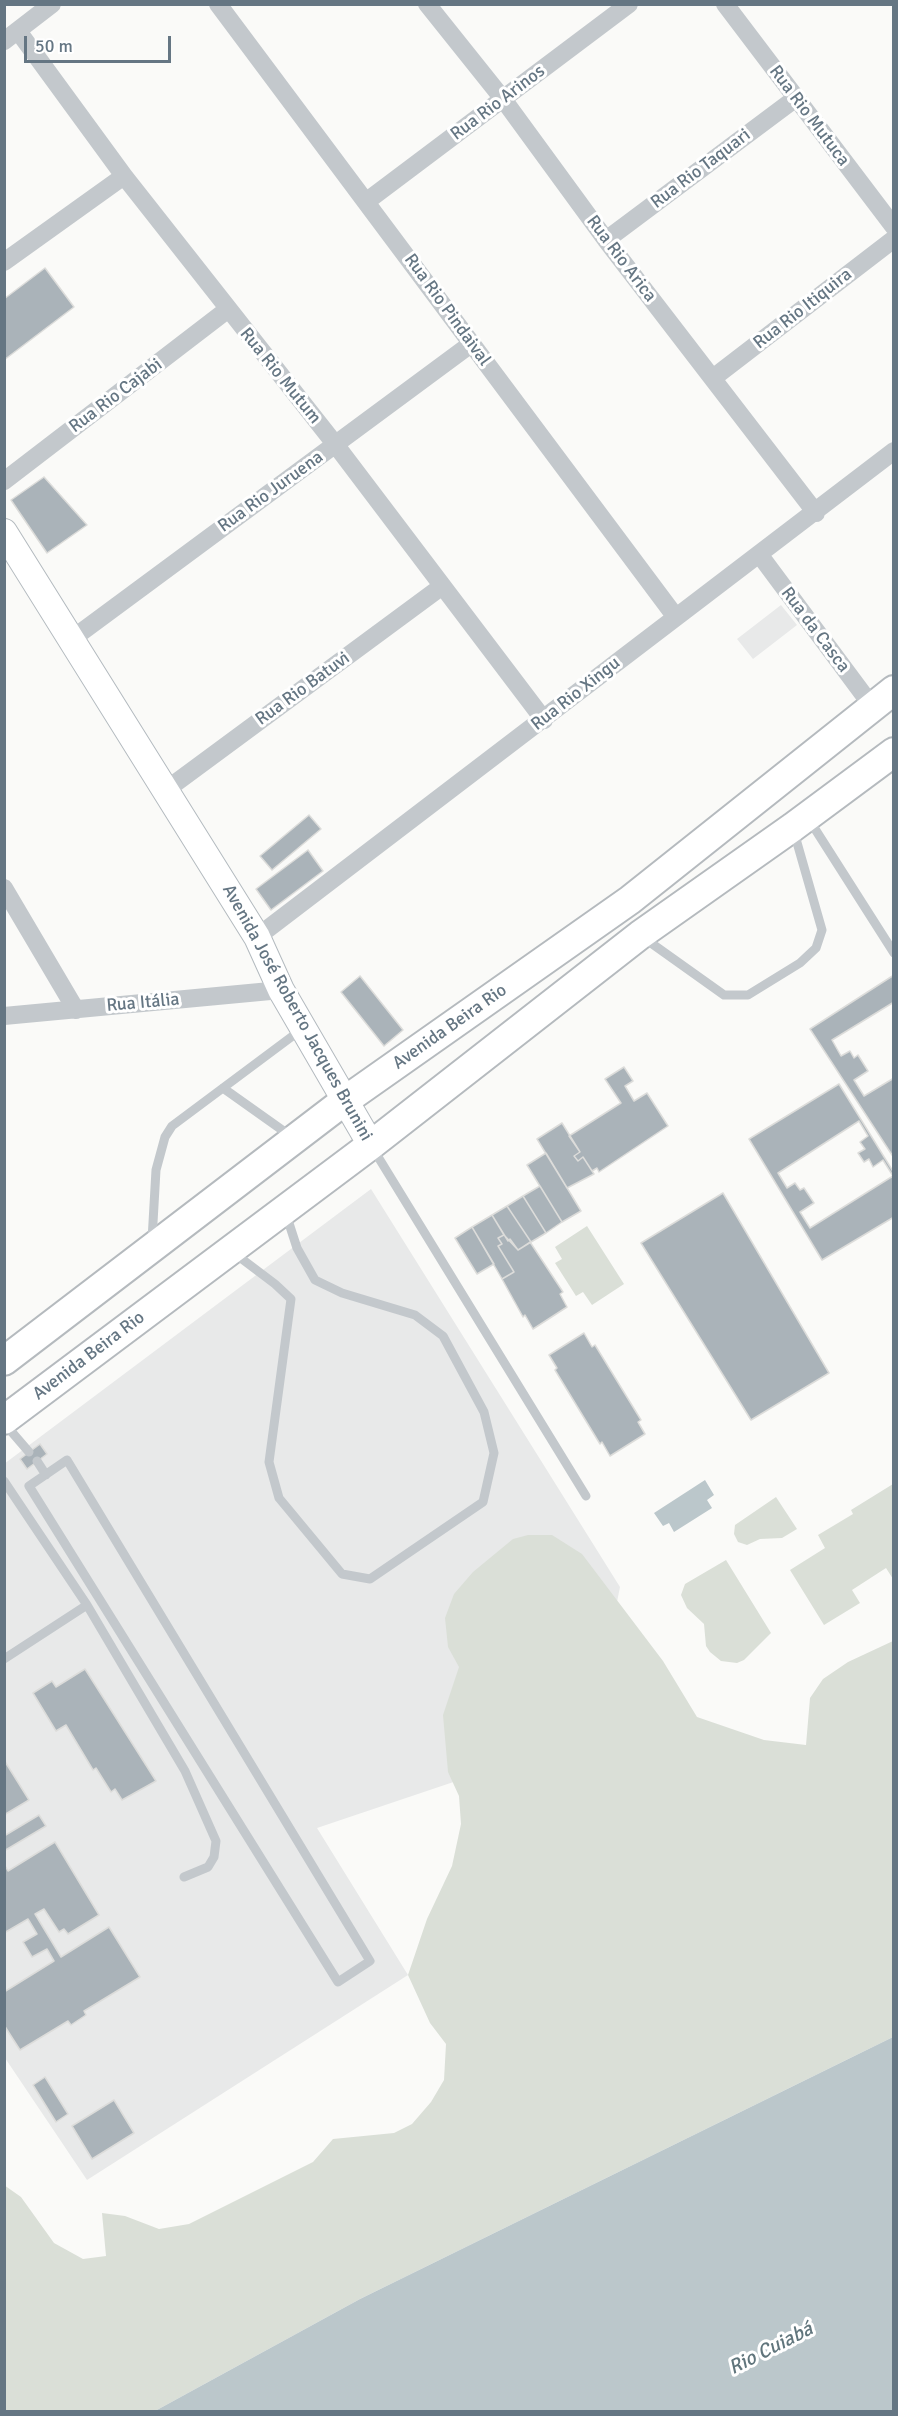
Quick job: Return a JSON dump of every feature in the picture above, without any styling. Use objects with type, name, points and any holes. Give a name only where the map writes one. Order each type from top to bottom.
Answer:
[{"type":"main road","name":"Avenida José Roberto Jacques Brunini","points":[[4,532],[257,937],[281,990],[343,1102],[371,1145]]},
{"type":"main road","name":"Avenida Beira Rio","points":[[4,1361],[343,1102],[630,900],[883,698]]},
{"type":"main road","name":"Avenida Beira Rio","points":[[4,1422],[371,1145],[640,935],[800,822],[894,752]]},
{"type":"main road","points":[[630,900],[625,922],[628,930],[640,935]]},
{"type":"street","points":[[11,36],[52,4]]},
{"type":"street","name":"Rua Rio Pindaival","points":[[218,4],[675,616]]},
{"type":"street","name":"Rua Rio Arica","points":[[427,4],[503,99],[606,240],[816,513]]},
{"type":"street","name":"Rua Rio Arinos","points":[[366,201],[629,4]]},
{"type":"street","name":"Rua Rio Mutuca","points":[[725,4],[894,227]]},
{"type":"street","name":"Rua Rio Mutum","points":[[11,36],[335,444],[441,587],[544,720]]},
{"type":"street","name":"Rua Rio Taquari","points":[[606,240],[796,98]]},
{"type":"street","points":[[4,262],[124,176]]},
{"type":"street","name":"Rua Rio Itiquira","points":[[713,378],[894,239]]},
{"type":"street","name":"Rua Rio Cajabi","points":[[4,481],[227,310]]},
{"type":"street","name":"Rua Rio Juruena","points":[[72,639],[471,344]]},
{"type":"street","name":"Rua Rio Xingu","points":[[257,937],[544,720],[675,616],[816,513],[894,452]]},
{"type":"street","name":"Rua da Casca","points":[[759,554],[883,698]]},
{"type":"street","name":"Rua Rio Batuvi","points":[[166,790],[441,587]]},
{"type":"street","points":[[4,888],[76,1010]]},
{"type":"street","name":"Rua Itália","points":[[4,1017],[281,990]]},
{"type":"lane","points":[[862,776],[894,766]]},
{"type":"lane","points":[[640,935],[724,995],[748,995],[800,963],[816,948],[822,930],[800,822]]},
{"type":"lane","points":[[800,822],[894,952]]},
{"type":"lane","points":[[151,1249],[156,1170],[165,1137],[172,1126],[303,1028]]},
{"type":"lane","points":[[223,1088],[295,1139]]},
{"type":"lane","name":"Avenida José Roberto Jacques Brunini","points":[[371,1145],[586,1496]]},
{"type":"lane","points":[[229,1250],[275,1284],[291,1299],[269,1462],[279,1498],[342,1574],[370,1579],[483,1502],[494,1453],[487,1422],[484,1412],[442,1336],[415,1315],[342,1293],[315,1280],[297,1248],[285,1209]]},
{"type":"lane","points":[[4,1422],[29,1452]]},
{"type":"lane","points":[[68,1460],[370,1961],[338,1982],[29,1486],[46,1475],[68,1460]]},
{"type":"lane","points":[[37,1461],[46,1475]]},
{"type":"lane","points":[[4,1481],[87,1605],[185,1771],[216,1841],[214,1857],[208,1867],[184,1877]]},
{"type":"lane","points":[[4,1659],[87,1605]]},
{"type":"shaded area","points":[[781,605],[797,625],[753,659],[737,639]]},
{"type":"shaded area","points":[[371,1189],[620,1587],[590,1736],[317,1828],[408,1975],[87,2180],[5,2058],[4,1464]]},
{"type":"shaded area","points":[[587,1226],[624,1284],[592,1305],[583,1292],[576,1296],[555,1263],[562,1259],[555,1247]]},
{"type":"shaded area","points":[[893,1484],[893,1579],[886,1568],[852,1590],[860,1603],[824,1625],[790,1570],[825,1548],[818,1535],[853,1514],[851,1510]]},
{"type":"shaded area","points":[[776,1497],[797,1529],[782,1538],[760,1539],[747,1545],[738,1542],[734,1534],[735,1525]]},
{"type":"shaded area","points":[[528,1535],[552,1535],[582,1554],[663,1661],[697,1717],[764,1740],[806,1745],[810,1698],[823,1679],[848,1662],[893,1641],[893,2037],[360,2299],[155,2411],[5,2411],[4,2185],[21,2197],[54,2243],[83,2259],[106,2256],[102,2213],[125,2216],[159,2229],[189,2224],[313,2162],[333,2139],[394,2133],[412,2124],[431,2102],[444,2080],[446,2044],[430,2023],[408,1975],[427,1919],[452,1866],[461,1824],[459,1796],[448,1772],[443,1715],[459,1667],[448,1647],[445,1618],[454,1594],[473,1572],[513,1539]]},
{"type":"shaded area","points":[[726,1560],[771,1633],[744,1660],[737,1663],[721,1661],[710,1652],[706,1646],[704,1624],[687,1608],[681,1595],[685,1584]]},
{"type":"water","points":[[705,1480],[714,1495],[707,1500],[712,1508],[674,1532],[669,1523],[663,1526],[654,1513]]},
{"type":"water","name":"Rio Cuiabá","points":[[893,2037],[893,2411],[155,2411],[360,2299]]},
{"type":"building","points":[[45,268],[74,307],[4,360],[4,299]]},
{"type":"building","points":[[44,477],[87,525],[47,553],[11,500]]},
{"type":"building","points":[[309,815],[321,829],[272,870],[260,856]]},
{"type":"building","points":[[308,850],[323,871],[271,910],[256,889]]},
{"type":"building","points":[[894,975],[894,1158],[810,1029]]},
{"type":"building","points":[[360,976],[403,1030],[384,1046],[341,992]]},
{"type":"building","points":[[894,1002],[894,1078],[864,1096],[854,1080],[868,1071],[858,1055],[854,1058],[850,1051],[841,1056],[832,1040]]},
{"type":"building","points":[[624,1067],[633,1081],[625,1086],[634,1101],[647,1093],[668,1126],[599,1172],[597,1168],[592,1171],[583,1157],[578,1161],[574,1156],[580,1152],[569,1136],[621,1103],[605,1079]]},
{"type":"building","points":[[839,1084],[894,1173],[894,1217],[822,1260],[749,1139]]},
{"type":"building","points":[[859,1121],[868,1136],[860,1142],[865,1149],[858,1153],[864,1162],[869,1159],[873,1167],[883,1160],[893,1176],[810,1228],[800,1212],[814,1203],[804,1188],[800,1190],[795,1183],[787,1188],[778,1173]]},
{"type":"building","points":[[562,1123],[580,1152],[574,1156],[578,1161],[583,1157],[594,1174],[567,1188],[537,1139]]},
{"type":"building","points":[[546,1153],[581,1211],[562,1222],[527,1165]]},
{"type":"building","points":[[540,1186],[562,1222],[546,1233],[523,1196]]},
{"type":"building","points":[[723,1193],[829,1373],[751,1420],[641,1243]]},
{"type":"building","points":[[523,1196],[546,1233],[531,1242],[507,1206]]},
{"type":"building","points":[[507,1206],[531,1242],[518,1250],[510,1239],[508,1241],[492,1215]]},
{"type":"building","points":[[492,1215],[504,1235],[498,1238],[502,1244],[498,1246],[514,1272],[502,1279],[472,1227]]},
{"type":"building","points":[[472,1227],[494,1264],[477,1274],[455,1238]]},
{"type":"building","points":[[504,1235],[518,1250],[530,1242],[563,1292],[560,1294],[567,1307],[533,1329],[525,1315],[523,1317],[502,1279],[514,1272],[498,1246],[502,1244],[498,1238]]},
{"type":"building","points":[[584,1333],[592,1347],[595,1345],[641,1420],[638,1422],[645,1434],[610,1456],[602,1442],[600,1444],[555,1370],[557,1368],[549,1355]]},
{"type":"building","points":[[40,1444],[47,1454],[27,1469],[20,1459]]},
{"type":"building","points":[[85,1669],[156,1781],[122,1800],[115,1789],[111,1792],[96,1768],[93,1770],[66,1725],[56,1731],[33,1693],[52,1681],[56,1687]]},
{"type":"building","points":[[4,1760],[29,1800],[4,1815]]},
{"type":"building","points":[[39,1815],[46,1826],[4,1851],[4,1836]]},
{"type":"building","points":[[55,1842],[99,1915],[68,1934],[64,1929],[59,1932],[44,1909],[35,1914],[61,1957],[109,1927],[140,1977],[84,2011],[86,2015],[71,2025],[68,2021],[20,2050],[4,2025],[4,1992],[54,1961],[47,1949],[32,1957],[23,1942],[37,1934],[28,1919],[4,1933],[4,1864],[8,1871]]},
{"type":"building","points":[[45,2077],[68,2114],[56,2122],[33,2085]]},
{"type":"building","points":[[114,2100],[134,2133],[92,2159],[72,2126]]}]
